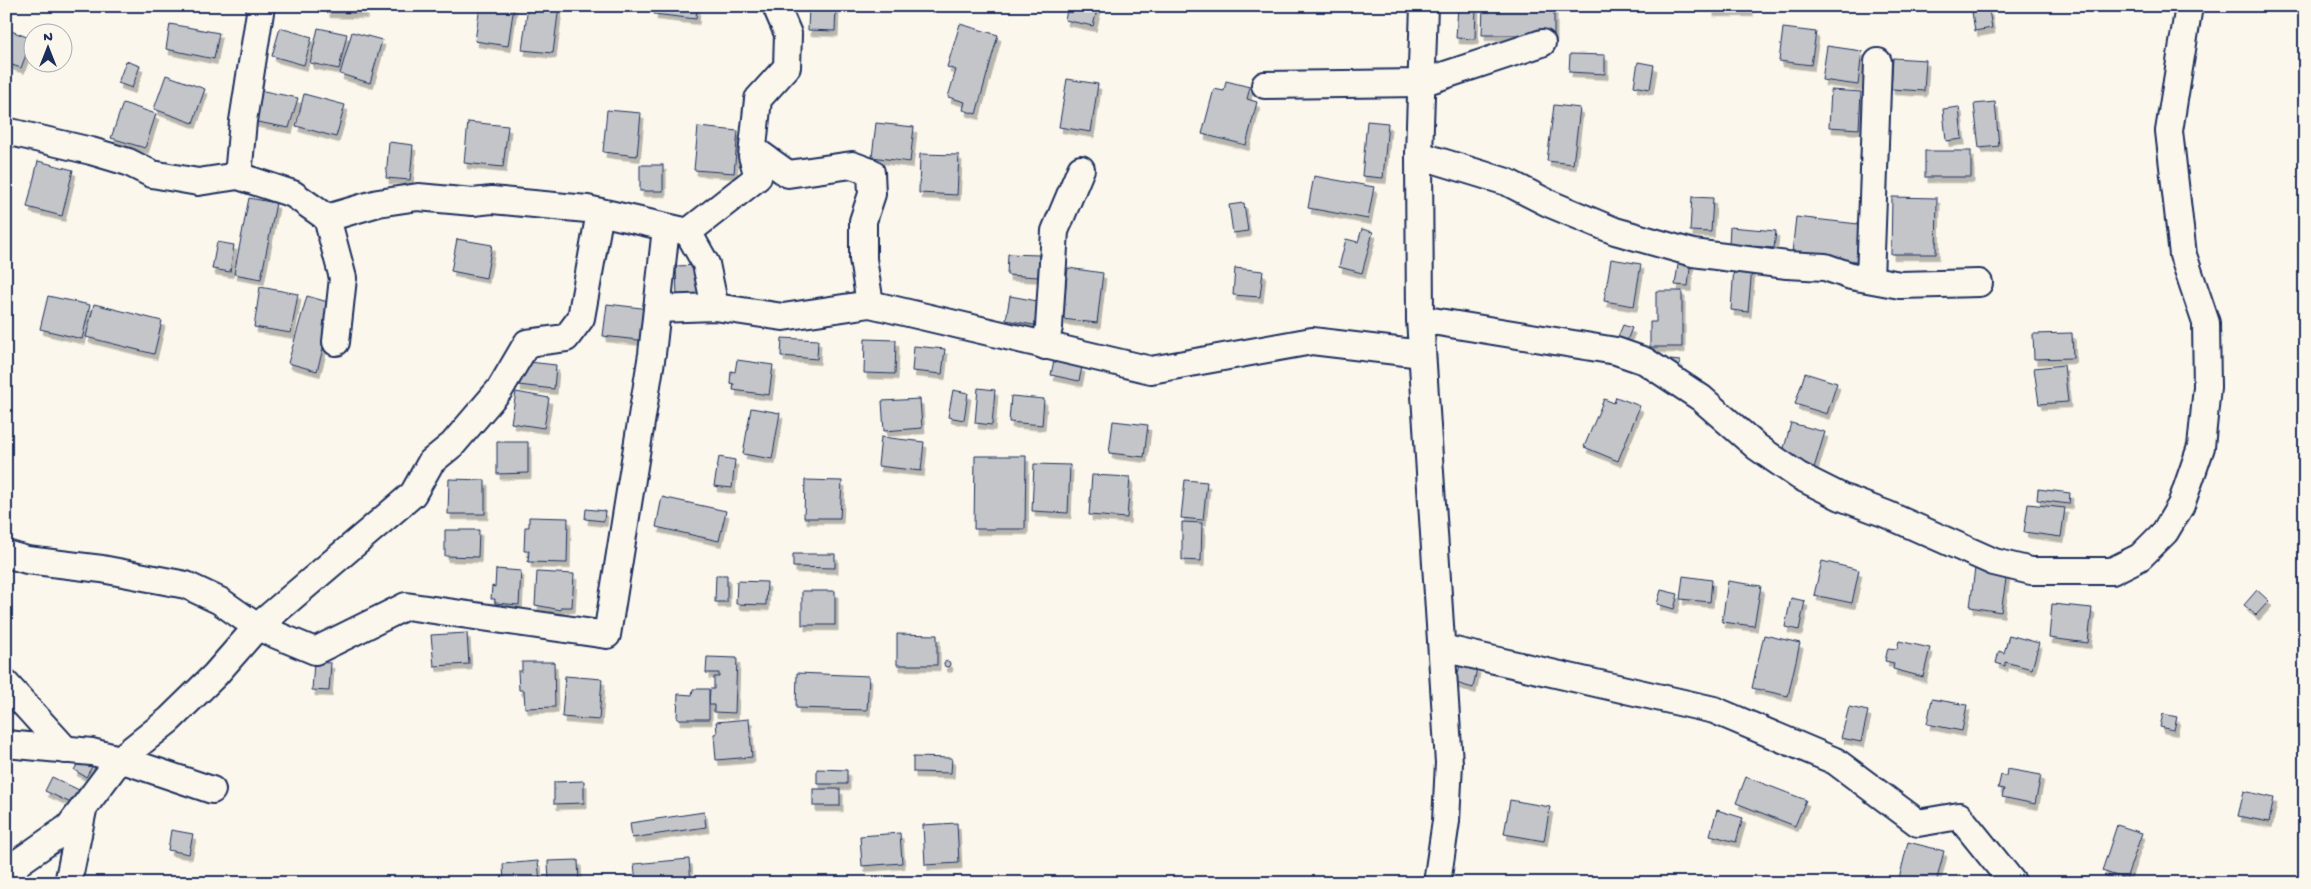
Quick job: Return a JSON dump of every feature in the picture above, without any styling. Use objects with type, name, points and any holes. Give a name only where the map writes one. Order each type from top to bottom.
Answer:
[{"type":"street","points":[[238,176],[243,121],[261,6]]},
{"type":"street","points":[[6,554],[26,560],[102,569],[186,585],[220,601],[257,627],[315,651],[406,606],[607,635],[652,354],[657,309],[677,230],[758,177],[752,156],[758,99],[787,67],[788,34],[776,6]]},
{"type":"street","points":[[1424,6],[1418,155],[1420,319],[1449,763],[1446,821],[1437,883]]},
{"type":"street","points":[[1420,319],[1616,351],[1645,361],[1701,398],[1757,447],[1799,476],[1841,497],[1886,514],[1994,562],[2031,570],[2112,572],[2140,557],[2165,532],[2182,505],[2201,447],[2207,387],[2206,323],[2183,255],[2169,131],[2189,6]]},
{"type":"street","points":[[1265,85],[1421,83],[1542,43]]},
{"type":"street","points":[[1870,279],[1878,62]]},
{"type":"street","points":[[6,131],[128,162],[152,174],[198,182],[238,176],[293,194],[327,218],[343,278],[336,342]]},
{"type":"street","points":[[753,150],[788,174],[852,165],[871,172],[872,194],[864,220],[864,259],[870,304]]},
{"type":"street","points":[[1418,155],[1507,182],[1548,203],[1615,231],[1693,253],[1787,266],[1825,267],[1851,276],[1900,284],[1979,283]]},
{"type":"street","points":[[1045,346],[1050,326],[1055,231],[1081,169]]},
{"type":"street","points":[[327,218],[378,203],[418,197],[474,202],[492,200],[527,202],[600,212],[677,230],[706,264],[715,308]]},
{"type":"street","points":[[6,879],[19,862],[69,827],[120,759],[169,720],[215,675],[257,627],[413,494],[431,462],[452,444],[500,389],[527,343],[566,338],[581,318],[600,212]]},
{"type":"street","points":[[657,309],[715,308],[783,317],[870,304],[1151,370],[1312,341],[1422,354]]},
{"type":"street","points":[[1442,648],[1714,710],[1835,761],[1918,823],[1959,816],[2013,883]]},
{"type":"street","points":[[6,684],[66,750]]},
{"type":"street","points":[[6,744],[92,752],[120,759],[212,790]]},
{"type":"street","points":[[68,883],[83,809]]},
{"type":"building","points":[[327,6],[365,6],[365,13],[327,12]]},
{"type":"building","points":[[480,6],[514,6],[508,46],[475,41]]},
{"type":"building","points":[[528,6],[559,6],[553,53],[522,50]]},
{"type":"building","points":[[655,6],[697,6],[696,19],[654,14]]},
{"type":"building","points":[[809,6],[836,6],[835,31],[808,30]]},
{"type":"building","points":[[1068,6],[1098,6],[1093,26],[1065,20]]},
{"type":"building","points":[[1458,6],[1476,6],[1475,39],[1456,38]]},
{"type":"building","points":[[1483,6],[1554,6],[1554,35],[1482,35]]},
{"type":"building","points":[[1711,6],[1750,6],[1750,11],[1711,11]]},
{"type":"building","points":[[1989,10],[1992,28],[1975,31],[1972,12]]},
{"type":"building","points":[[170,24],[219,33],[214,59],[166,49]]},
{"type":"building","points":[[960,24],[998,35],[976,114],[963,110],[965,102],[948,97],[956,70],[947,67]]},
{"type":"building","points":[[280,28],[312,37],[304,65],[272,56]]},
{"type":"building","points":[[318,28],[347,34],[339,69],[310,63]]},
{"type":"building","points":[[1783,28],[1816,32],[1811,65],[1779,61]]},
{"type":"building","points":[[6,29],[22,35],[22,65],[21,68],[6,63]]},
{"type":"building","points":[[352,32],[382,40],[370,83],[340,74]]},
{"type":"building","points":[[1827,46],[1862,51],[1858,85],[1822,80]]},
{"type":"building","points":[[1570,54],[1605,55],[1605,74],[1569,72]]},
{"type":"building","points":[[1893,58],[1926,60],[1924,91],[1891,89]]},
{"type":"building","points":[[126,61],[140,66],[132,88],[118,83]]},
{"type":"building","points":[[1638,62],[1654,65],[1650,89],[1634,86]]},
{"type":"building","points":[[166,75],[205,89],[193,123],[154,109]]},
{"type":"building","points":[[1067,79],[1098,84],[1091,132],[1059,127]]},
{"type":"building","points":[[1226,81],[1250,87],[1247,99],[1257,102],[1246,145],[1202,134],[1214,89],[1224,91]]},
{"type":"building","points":[[259,90],[298,98],[289,128],[252,121]]},
{"type":"building","points":[[1831,90],[1861,92],[1859,129],[1829,127]]},
{"type":"building","points":[[304,94],[345,105],[336,137],[296,126]]},
{"type":"building","points":[[1995,102],[1999,146],[1979,148],[1974,104]]},
{"type":"building","points":[[123,103],[156,114],[145,148],[111,138]]},
{"type":"building","points":[[1554,105],[1580,108],[1573,164],[1547,161]]},
{"type":"building","points":[[1959,107],[1962,139],[1946,141],[1943,109]]},
{"type":"building","points":[[607,110],[641,113],[637,156],[603,152]]},
{"type":"building","points":[[1367,121],[1388,123],[1383,178],[1362,176]]},
{"type":"building","points":[[468,122],[508,126],[503,167],[464,163]]},
{"type":"building","points":[[876,123],[914,127],[910,162],[872,157]]},
{"type":"building","points":[[698,127],[738,131],[734,173],[694,170]]},
{"type":"building","points":[[389,142],[413,145],[410,180],[386,178]]},
{"type":"building","points":[[1925,151],[1971,151],[1971,177],[1925,177]]},
{"type":"building","points":[[920,154],[959,155],[957,195],[919,193]]},
{"type":"building","points":[[38,161],[73,170],[62,216],[27,207]]},
{"type":"building","points":[[640,165],[663,165],[663,191],[640,191]]},
{"type":"building","points":[[1314,176],[1374,187],[1368,219],[1308,208]]},
{"type":"building","points":[[1692,197],[1713,198],[1711,232],[1690,231]]},
{"type":"building","points":[[1892,197],[1937,198],[1936,254],[1891,254]]},
{"type":"building","points":[[249,198],[276,203],[261,279],[234,274]]},
{"type":"building","points":[[1244,203],[1248,231],[1233,233],[1229,205]]},
{"type":"building","points":[[1796,217],[1867,225],[1863,262],[1792,253]]},
{"type":"building","points":[[1730,227],[1776,231],[1774,248],[1729,244]]},
{"type":"building","points":[[1362,229],[1373,232],[1362,273],[1339,267],[1346,239],[1358,242]]},
{"type":"building","points":[[457,239],[492,245],[486,278],[451,271]]},
{"type":"building","points":[[217,242],[234,245],[230,272],[212,269]]},
{"type":"building","points":[[1008,254],[1039,255],[1038,277],[1007,275]]},
{"type":"building","points":[[1679,258],[1691,260],[1688,286],[1675,285]]},
{"type":"building","points":[[1611,259],[1641,264],[1634,306],[1604,301]]},
{"type":"building","points":[[701,265],[702,298],[677,299],[676,266]]},
{"type":"building","points":[[1734,266],[1752,268],[1748,312],[1731,310]]},
{"type":"building","points":[[1068,268],[1103,273],[1097,323],[1062,319]]},
{"type":"building","points":[[1235,268],[1263,271],[1260,297],[1233,295]]},
{"type":"building","points":[[260,287],[298,294],[291,333],[254,327]]},
{"type":"building","points":[[1656,291],[1682,291],[1682,347],[1650,347],[1650,322],[1656,322]]},
{"type":"building","points":[[48,296],[90,305],[82,339],[40,329]]},
{"type":"building","points":[[307,296],[335,304],[317,371],[288,363]]},
{"type":"building","points":[[1010,296],[1043,302],[1039,326],[1006,320]]},
{"type":"building","points":[[94,304],[162,321],[154,354],[86,337]]},
{"type":"building","points":[[607,304],[650,309],[647,341],[603,336]]},
{"type":"building","points":[[1623,325],[1632,328],[1624,348],[1615,344]]},
{"type":"building","points":[[2072,333],[2073,358],[2034,359],[2033,334]]},
{"type":"building","points":[[782,338],[818,340],[817,359],[781,356]]},
{"type":"building","points":[[865,339],[896,340],[895,374],[864,373]]},
{"type":"building","points":[[914,346],[945,349],[942,374],[912,371]]},
{"type":"building","points":[[737,360],[773,365],[769,395],[733,390],[734,384],[730,383],[731,371],[735,372]]},
{"type":"building","points":[[1054,360],[1082,367],[1079,381],[1051,375]]},
{"type":"building","points":[[1670,360],[1680,361],[1679,371],[1669,371]]},
{"type":"building","points":[[520,361],[556,365],[554,389],[518,385]]},
{"type":"building","points":[[2064,365],[2068,402],[2039,404],[2034,368]]},
{"type":"building","points":[[1805,373],[1837,383],[1827,414],[1795,404]]},
{"type":"building","points":[[978,388],[995,390],[992,425],[975,423]]},
{"type":"building","points":[[953,390],[968,393],[964,420],[948,417]]},
{"type":"building","points":[[516,392],[549,398],[544,428],[511,423]]},
{"type":"building","points":[[1011,396],[1044,399],[1042,425],[1009,422]]},
{"type":"building","points":[[1616,397],[1640,406],[1618,461],[1584,447],[1604,399],[1614,403]]},
{"type":"building","points":[[920,399],[922,428],[884,431],[882,401]]},
{"type":"building","points":[[751,408],[780,413],[772,459],[743,454]]},
{"type":"building","points":[[1113,421],[1148,425],[1144,457],[1109,453]]},
{"type":"building","points":[[1791,423],[1825,432],[1814,468],[1781,459]]},
{"type":"building","points":[[881,437],[924,442],[921,471],[878,466]]},
{"type":"building","points":[[497,442],[528,442],[528,473],[497,474]]},
{"type":"building","points":[[975,456],[1026,456],[1025,529],[974,529]]},
{"type":"building","points":[[719,457],[735,460],[732,488],[714,486]]},
{"type":"building","points":[[1034,464],[1070,465],[1068,513],[1032,511]]},
{"type":"building","points":[[1092,475],[1130,477],[1127,518],[1089,515]]},
{"type":"building","points":[[449,479],[485,480],[485,514],[448,514]]},
{"type":"building","points":[[805,480],[842,481],[840,518],[804,518]]},
{"type":"building","points":[[1185,480],[1207,482],[1203,520],[1181,518]]},
{"type":"building","points":[[2038,489],[2070,493],[2069,504],[2037,500]]},
{"type":"building","points":[[662,497],[726,511],[719,541],[656,527]]},
{"type":"building","points":[[2028,504],[2065,508],[2061,537],[2024,532]]},
{"type":"building","points":[[586,509],[605,511],[604,521],[585,519]]},
{"type":"building","points":[[529,517],[568,518],[567,563],[528,562],[529,551],[524,551],[525,527],[529,527]]},
{"type":"building","points":[[1182,522],[1202,523],[1201,561],[1182,560]]},
{"type":"building","points":[[445,530],[479,530],[478,557],[445,556]]},
{"type":"building","points":[[793,554],[835,554],[835,568],[793,567]]},
{"type":"building","points":[[1822,561],[1859,570],[1852,603],[1814,595]]},
{"type":"building","points":[[1975,568],[2007,573],[2001,612],[1970,607]]},
{"type":"building","points":[[496,569],[521,571],[519,605],[495,603],[495,599],[491,599],[492,586],[495,587]]},
{"type":"building","points":[[537,572],[574,574],[572,607],[561,607],[561,610],[535,605]]},
{"type":"building","points":[[716,575],[727,575],[727,602],[715,602]]},
{"type":"building","points":[[1683,576],[1712,580],[1710,602],[1680,599]]},
{"type":"building","points":[[737,581],[767,582],[766,605],[736,604]]},
{"type":"building","points":[[1728,581],[1761,586],[1754,626],[1722,622]]},
{"type":"building","points":[[1661,590],[1678,594],[1674,609],[1657,604]]},
{"type":"building","points":[[2257,590],[2269,601],[2256,615],[2244,605]]},
{"type":"building","points":[[802,591],[835,591],[835,625],[802,625]]},
{"type":"building","points":[[1791,598],[1805,601],[1799,630],[1785,627]]},
{"type":"building","points":[[2052,604],[2092,608],[2088,643],[2049,638]]},
{"type":"building","points":[[467,633],[469,664],[434,666],[431,635]]},
{"type":"building","points":[[897,634],[937,635],[937,665],[897,665]]},
{"type":"building","points":[[1764,635],[1800,643],[1788,696],[1752,688]]},
{"type":"building","points":[[2009,635],[2039,643],[2032,669],[2005,662],[2005,666],[1996,663],[1999,651],[2004,653]]},
{"type":"building","points":[[1899,641],[1930,648],[1923,677],[1893,669],[1894,663],[1885,661],[1888,648],[1897,649]]},
{"type":"building","points":[[707,657],[737,658],[735,713],[714,712],[714,705],[709,705],[710,689],[714,689],[714,677],[719,677],[719,673],[706,673]]},
{"type":"building","points":[[947,661],[950,664],[947,667],[944,664]]},
{"type":"building","points":[[314,662],[331,663],[329,691],[312,690]]},
{"type":"building","points":[[522,662],[554,662],[555,707],[525,708],[524,690],[519,690],[518,671],[522,671]]},
{"type":"building","points":[[1460,664],[1477,668],[1473,688],[1456,683]]},
{"type":"building","points":[[797,673],[869,676],[867,710],[796,708]]},
{"type":"building","points":[[565,676],[602,679],[599,720],[562,717]]},
{"type":"building","points":[[693,689],[709,689],[709,719],[677,719],[678,694],[692,695]]},
{"type":"building","points":[[1932,699],[1967,705],[1962,731],[1927,724]]},
{"type":"building","points":[[1849,707],[1868,711],[1861,742],[1841,738]]},
{"type":"building","points":[[2163,714],[2177,717],[2174,730],[2160,727]]},
{"type":"building","points":[[749,719],[752,757],[716,760],[714,734],[717,733],[716,722]]},
{"type":"building","points":[[913,757],[952,758],[951,773],[913,772]]},
{"type":"building","points":[[81,758],[93,765],[86,777],[74,770]]},
{"type":"building","points":[[817,769],[847,770],[847,784],[817,784]]},
{"type":"building","points":[[2007,769],[2041,775],[2035,804],[2002,797],[2004,789],[1998,788],[2001,775],[2006,776]]},
{"type":"building","points":[[52,777],[79,790],[73,804],[45,791]]},
{"type":"building","points":[[1746,777],[1806,800],[1795,826],[1736,803]]},
{"type":"building","points":[[584,781],[584,803],[554,804],[554,782]]},
{"type":"building","points":[[813,789],[840,789],[840,806],[813,806]]},
{"type":"building","points":[[2244,791],[2274,798],[2269,822],[2238,816]]},
{"type":"building","points":[[1510,800],[1550,807],[1544,841],[1504,834]]},
{"type":"building","points":[[1717,810],[1743,818],[1736,842],[1710,835]]},
{"type":"building","points":[[704,812],[706,827],[632,838],[630,823]]},
{"type":"building","points":[[957,823],[959,863],[925,865],[923,825]]},
{"type":"building","points":[[2117,825],[2142,833],[2126,879],[2102,871]]},
{"type":"building","points":[[171,830],[193,834],[189,854],[168,850]]},
{"type":"building","points":[[900,833],[902,863],[862,866],[860,836]]},
{"type":"building","points":[[1908,842],[1944,851],[1936,883],[1898,883]]},
{"type":"building","points":[[689,859],[691,883],[636,883],[634,864]]},
{"type":"building","points":[[578,860],[579,883],[549,883],[548,861]]},
{"type":"building","points":[[538,861],[540,883],[504,883],[503,864]]}]
